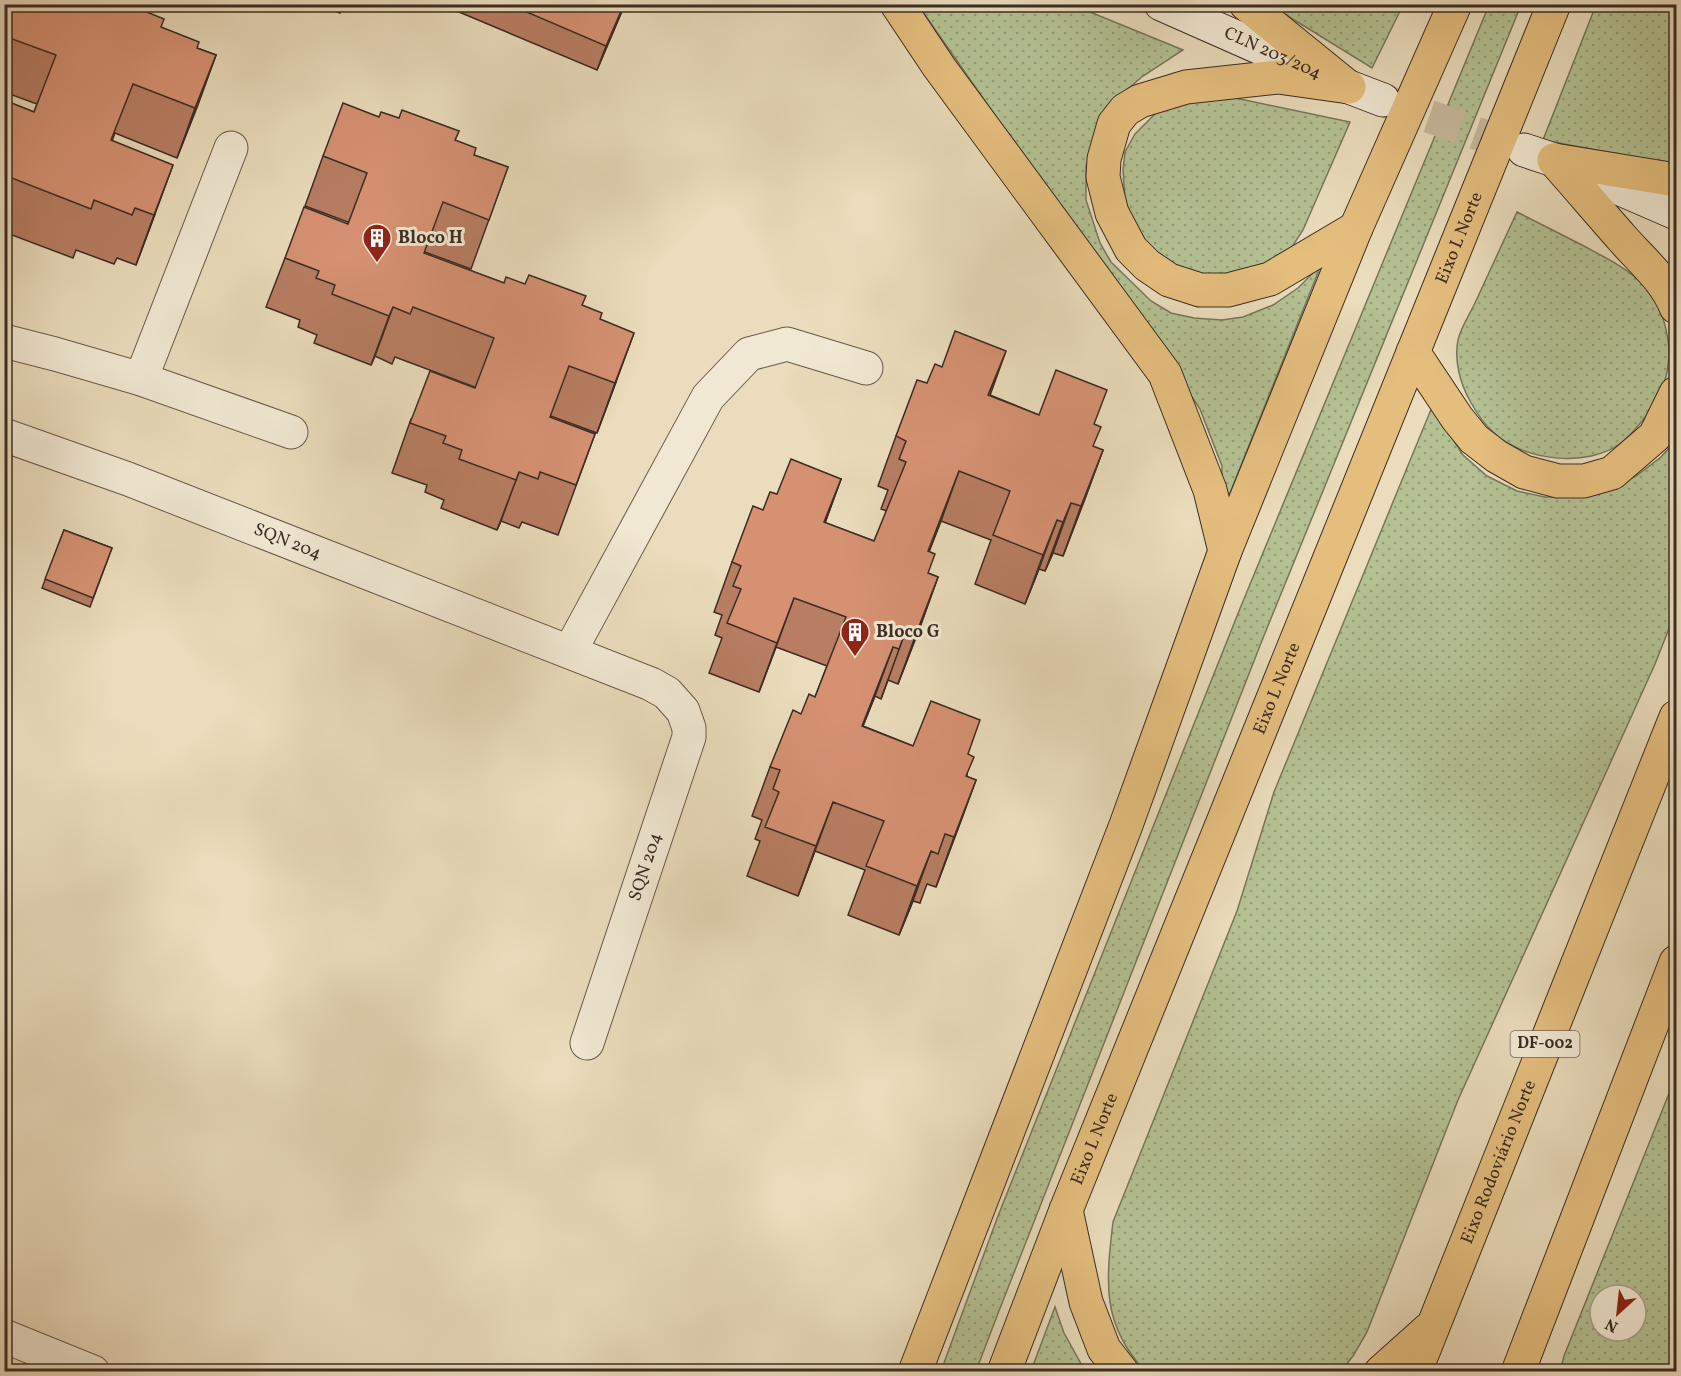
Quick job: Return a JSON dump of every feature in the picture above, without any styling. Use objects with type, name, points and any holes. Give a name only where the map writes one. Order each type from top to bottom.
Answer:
[{"type":"main road","points":[[897,4],[939,67],[1165,374],[1210,490],[1225,551]]},
{"type":"main road","points":[[1246,4],[1348,87]]},
{"type":"main road","points":[[915,1371],[1126,825],[1225,551],[1356,228],[1455,4]]},
{"type":"main road","name":"Eixo L Norte","points":[[1004,1371],[1066,1210],[1554,4]]},
{"type":"main road","points":[[1348,87],[1278,77],[1186,87],[1140,101],[1125,110],[1114,124],[1104,159],[1103,177],[1112,213],[1131,249],[1147,265],[1170,280],[1200,290],[1228,290],[1270,279],[1356,228]]},
{"type":"main road","points":[[1539,155],[1677,180]]},
{"type":"main road","points":[[1539,155],[1658,276],[1677,307]]},
{"type":"main road","points":[[1413,352],[1457,418],[1474,439],[1496,456],[1524,472],[1558,481],[1584,481],[1612,473],[1655,436],[1677,393]]},
{"type":"main road","name":"Eixo Rodoviário Norte","points":[[1415,1371],[1677,717]]},
{"type":"main road","points":[[1518,1371],[1677,962]]},
{"type":"main road","points":[[1066,1210],[1086,1302],[1104,1349],[1122,1371]]},
{"type":"main road","points":[[1382,1371],[1433,1325]]},
{"type":"street","name":"CLN 203/204","points":[[1161,4],[1348,87],[1383,100]]},
{"type":"street","points":[[141,379],[231,148]]},
{"type":"street","points":[[1539,155],[1677,213]]},
{"type":"street","points":[[4,341],[141,379],[291,432]]},
{"type":"street","points":[[570,651],[708,397],[749,354],[787,344],[866,368]]},
{"type":"street","name":"SQN 204","points":[[4,435],[128,479],[570,651],[651,684],[667,693],[683,711],[689,728],[689,737],[587,1043]]},
{"type":"street","points":[[4,1336],[93,1371]]},
{"type":"green space","points":[[918,5],[1073,5],[1183,50],[1143,76],[1110,104],[1096,130],[1086,166],[1086,200],[1100,243],[1111,262],[1151,301],[1171,313],[1194,318],[1222,320],[1243,317],[1273,305],[1298,288],[1321,265],[1222,513],[1222,466],[1200,409],[1149,331],[1078,234]]},
{"type":"green space","points":[[1270,5],[1403,5],[1372,68]]},
{"type":"green space","points":[[1489,5],[1521,5],[1263,638],[976,1371],[941,1371],[998,1216],[1239,611]]},
{"type":"green space","points":[[1596,5],[1676,5],[1676,164],[1543,140]]},
{"type":"green space","points":[[1226,96],[1350,122],[1303,230],[1290,250],[1273,268],[1220,281],[1157,258],[1131,221],[1125,200],[1123,170],[1125,152],[1135,134],[1163,106]]},
{"type":"green space","points":[[1517,212],[1624,269],[1646,287],[1660,309],[1668,337],[1669,354],[1663,387],[1651,409],[1637,427],[1621,443],[1607,451],[1591,456],[1556,458],[1522,450],[1507,442],[1487,426],[1463,387],[1457,355],[1459,335]]},
{"type":"green space","points":[[1432,407],[1463,455],[1487,476],[1517,491],[1545,497],[1566,497],[1606,489],[1636,476],[1661,457],[1676,440],[1676,611],[1655,664],[1458,1100],[1367,1332],[1353,1356],[1341,1371],[1146,1372],[1131,1355],[1121,1337],[1110,1302],[1108,1283],[1113,1222],[1237,911],[1274,792]]},
{"type":"green space","points":[[1676,1076],[1676,1371],[1560,1371],[1588,1296],[1588,1343],[1648,1343],[1648,1283],[1593,1283]]},
{"type":"green space","points":[[1055,1307],[1064,1333],[1085,1371],[1031,1371]]},
{"type":"building","points":[[4,4],[127,4],[164,19],[161,27],[199,42],[197,48],[216,55],[195,108],[133,84],[111,140],[173,165],[154,215],[135,208],[132,215],[94,200],[91,209],[4,175],[6,166],[4,166],[4,100],[34,112],[56,55],[4,36]]},
{"type":"building","points":[[508,4],[624,4],[606,46]]},
{"type":"building","points":[[343,103],[379,117],[381,112],[399,118],[402,110],[459,131],[455,140],[476,148],[474,155],[508,167],[489,220],[443,202],[424,253],[504,283],[506,277],[525,284],[529,275],[586,296],[582,305],[602,313],[600,319],[634,333],[615,383],[569,366],[550,417],[595,434],[576,485],[540,472],[538,479],[519,472],[516,480],[459,459],[462,450],[443,443],[446,436],[410,423],[430,371],[475,388],[494,338],[413,307],[410,314],[393,307],[389,316],[332,294],[335,285],[316,278],[319,271],[285,258],[304,207],[348,224],[367,173],[323,156]]},
{"type":"building","name":"Bloco G","points":[[955,331],[1006,351],[988,395],[1039,415],[1056,370],[1107,390],[1094,424],[1101,427],[1093,446],[1103,450],[1081,506],[1071,503],[1063,522],[1057,520],[1043,555],[993,535],[1010,491],[959,471],[928,551],[935,554],[928,573],[938,577],[916,634],[906,630],[899,649],[893,647],[862,726],[913,746],[931,701],[980,720],[968,754],[974,757],[966,776],[976,780],[954,837],[945,834],[938,854],[931,851],[917,886],[866,866],[884,821],[833,802],[816,846],[765,827],[779,792],[773,789],[780,770],[770,767],[793,710],[801,714],[809,694],[815,697],[846,617],[794,598],[777,643],[727,623],[741,589],[733,586],[741,566],[732,562],[753,506],[763,510],[770,492],[777,494],[791,459],[841,479],[824,522],[874,541],[906,462],[899,459],[906,441],[896,436],[917,380],[927,383],[935,364],[942,367]]},
{"type":"building","points":[[64,530],[112,548],[93,598],[45,579]]},
{"type":"tunnel","points":[[1383,100],[1524,150]]},
{"type":"place","name":"Bloco H","points":[[377,264]]},
{"type":"place","name":"Bloco G","points":[[855,658]]}]
